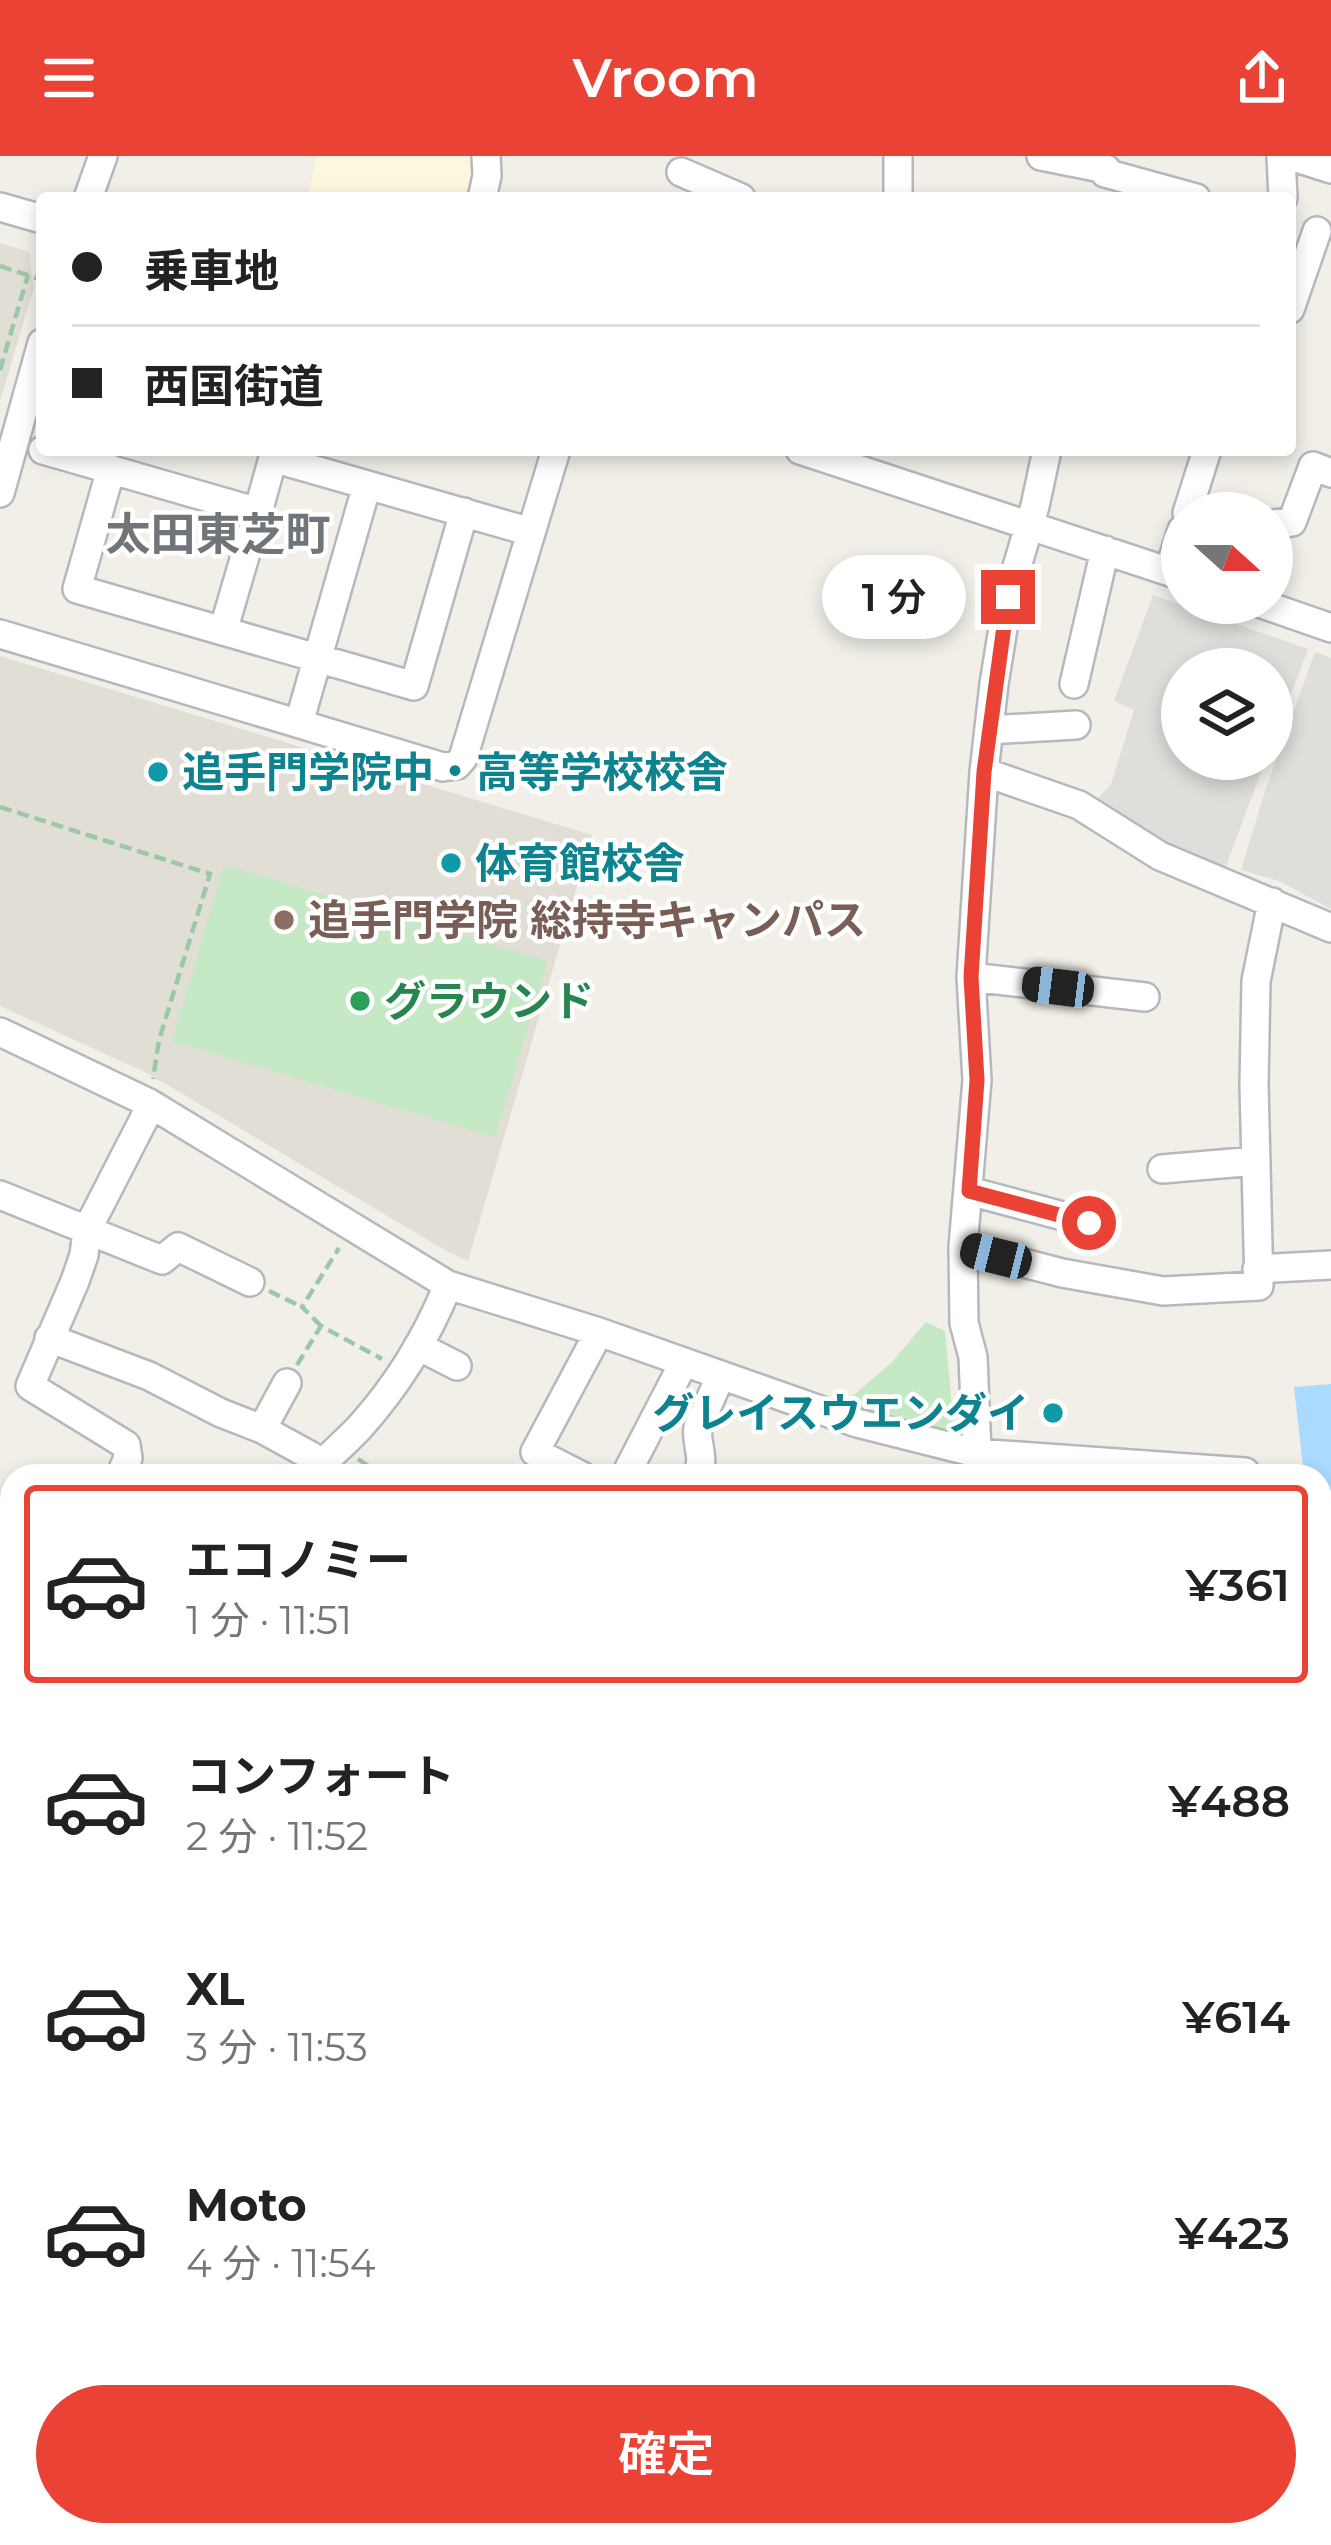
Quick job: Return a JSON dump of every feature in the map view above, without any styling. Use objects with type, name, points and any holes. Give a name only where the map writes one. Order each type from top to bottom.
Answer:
[{"type":"street","points":[[90,192],[103,156]]},
{"type":"street","points":[[483,192],[486,156]]},
{"type":"street","points":[[898,156],[898,192]]},
{"type":"street","points":[[1041,156],[1173,192]]},
{"type":"street","points":[[1281,156],[1283,192]]},
{"type":"street","points":[[1290,156],[1331,169]]},
{"type":"street","points":[[681,172],[726,192]]},
{"type":"street","points":[[0,207],[36,217]]},
{"type":"street","points":[[1296,288],[1313,229]]},
{"type":"street","points":[[0,493],[33,447],[36,412]]},
{"type":"street","points":[[64,456],[258,512]]},
{"type":"street","points":[[0,634],[443,767],[457,765],[463,758],[554,456]]},
{"type":"street","points":[[827,456],[1161,568]]},
{"type":"street","points":[[977,1464],[974,1357],[964,1323],[963,1247],[977,1080],[971,977],[984,772],[1008,597],[1046,456]]},
{"type":"street","points":[[1191,492],[1199,456]]},
{"type":"street","points":[[223,631],[273,458],[531,532]]},
{"type":"street","points":[[1293,519],[1313,466],[1331,472]]},
{"type":"street","points":[[111,470],[77,589],[414,686],[464,512]]},
{"type":"street","points":[[299,724],[367,485]]},
{"type":"street","points":[[1074,684],[1105,550]]},
{"type":"street","points":[[1293,615],[1331,628]]},
{"type":"street","points":[[989,730],[1076,725]]},
{"type":"street","points":[[984,772],[1079,805],[1146,849],[1331,928]]},
{"type":"street","points":[[963,1247],[1061,1273],[1163,1291],[1258,1286],[1253,1085],[1256,981],[1272,902]]},
{"type":"street","points":[[971,977],[1145,997]]},
{"type":"street","points":[[0,1032],[148,1103],[448,1285],[599,1332],[974,1464]]},
{"type":"street","points":[[125,1464],[126,1445],[30,1386],[80,1268],[87,1230],[148,1103]]},
{"type":"street","points":[[1162,1169],[1256,1161]]},
{"type":"street","points":[[969,1191],[1089,1223]]},
{"type":"street","points":[[0,1196],[162,1260],[178,1247],[250,1282]]},
{"type":"street","points":[[1257,1269],[1331,1265]]},
{"type":"street","points":[[323,1464],[367,1419],[410,1358],[448,1285]]},
{"type":"street","points":[[559,1464],[536,1452],[599,1332]]},
{"type":"street","points":[[50,1338],[148,1376],[262,1429],[310,1464]]},
{"type":"street","points":[[410,1358],[457,1366]]},
{"type":"street","points":[[631,1464],[684,1362]]},
{"type":"street","points":[[702,1464],[698,1426],[722,1375]]},
{"type":"street","points":[[262,1429],[286,1383]]},
{"type":"path","points":[[0,266],[36,278]]},
{"type":"path","points":[[0,370],[28,275]]},
{"type":"path","points":[[0,807],[210,874],[159,1040],[148,1103]]},
{"type":"path","points":[[302,1307],[352,1226]]},
{"type":"path","points":[[250,1282],[302,1307],[321,1326],[410,1358]]},
{"type":"path","points":[[286,1383],[321,1326]]},
{"type":"shaded area","points":[[316,156],[477,156],[472,192],[309,192]]},
{"type":"shaded area","points":[[0,243],[29,252],[34,288],[0,401]]},
{"type":"shaded area","points":[[1153,595],[1161,598],[1161,624],[1236,624],[1308,649],[1293,689],[1293,648],[1161,648],[1161,780],[1258,780],[1223,874],[1092,805],[1111,784],[1134,710],[1114,701]]},
{"type":"shaded area","points":[[1315,652],[1331,658],[1331,909],[1279,881],[1241,870],[1269,780],[1293,780],[1293,713]]},
{"type":"shaded area","name":"追手門学院 総持寺キャンパス","points":[[0,656],[592,835],[468,1261],[149,1074],[0,1006]]},
{"type":"green space","name":"グラウンド","points":[[224,865],[548,961],[495,1137],[172,1041]]},
{"type":"green space","points":[[926,1322],[945,1331],[955,1439],[855,1411],[847,1401],[891,1363]]},
{"type":"water","points":[[1331,1384],[1331,1464],[1303,1464],[1294,1387]]},
{"type":"place","name":"追手門学院中・高等学校校舎","points":[[158,772]]},
{"type":"place","name":"体育館校舎","points":[[451,863]]},
{"type":"place","name":"追手門学院 総持寺キャンパス","points":[[284,920]]},
{"type":"place","name":"グラウンド","points":[[360,1001]]},
{"type":"place","name":"グレイスウエンダイ","points":[[1053,1413]]},
{"type":"district","name":"太田東芝町","points":[[218,533]]},
{"type":"route","points":[[1008,597],[984,772],[971,977],[977,1080],[969,1191],[1089,1223]]}]
